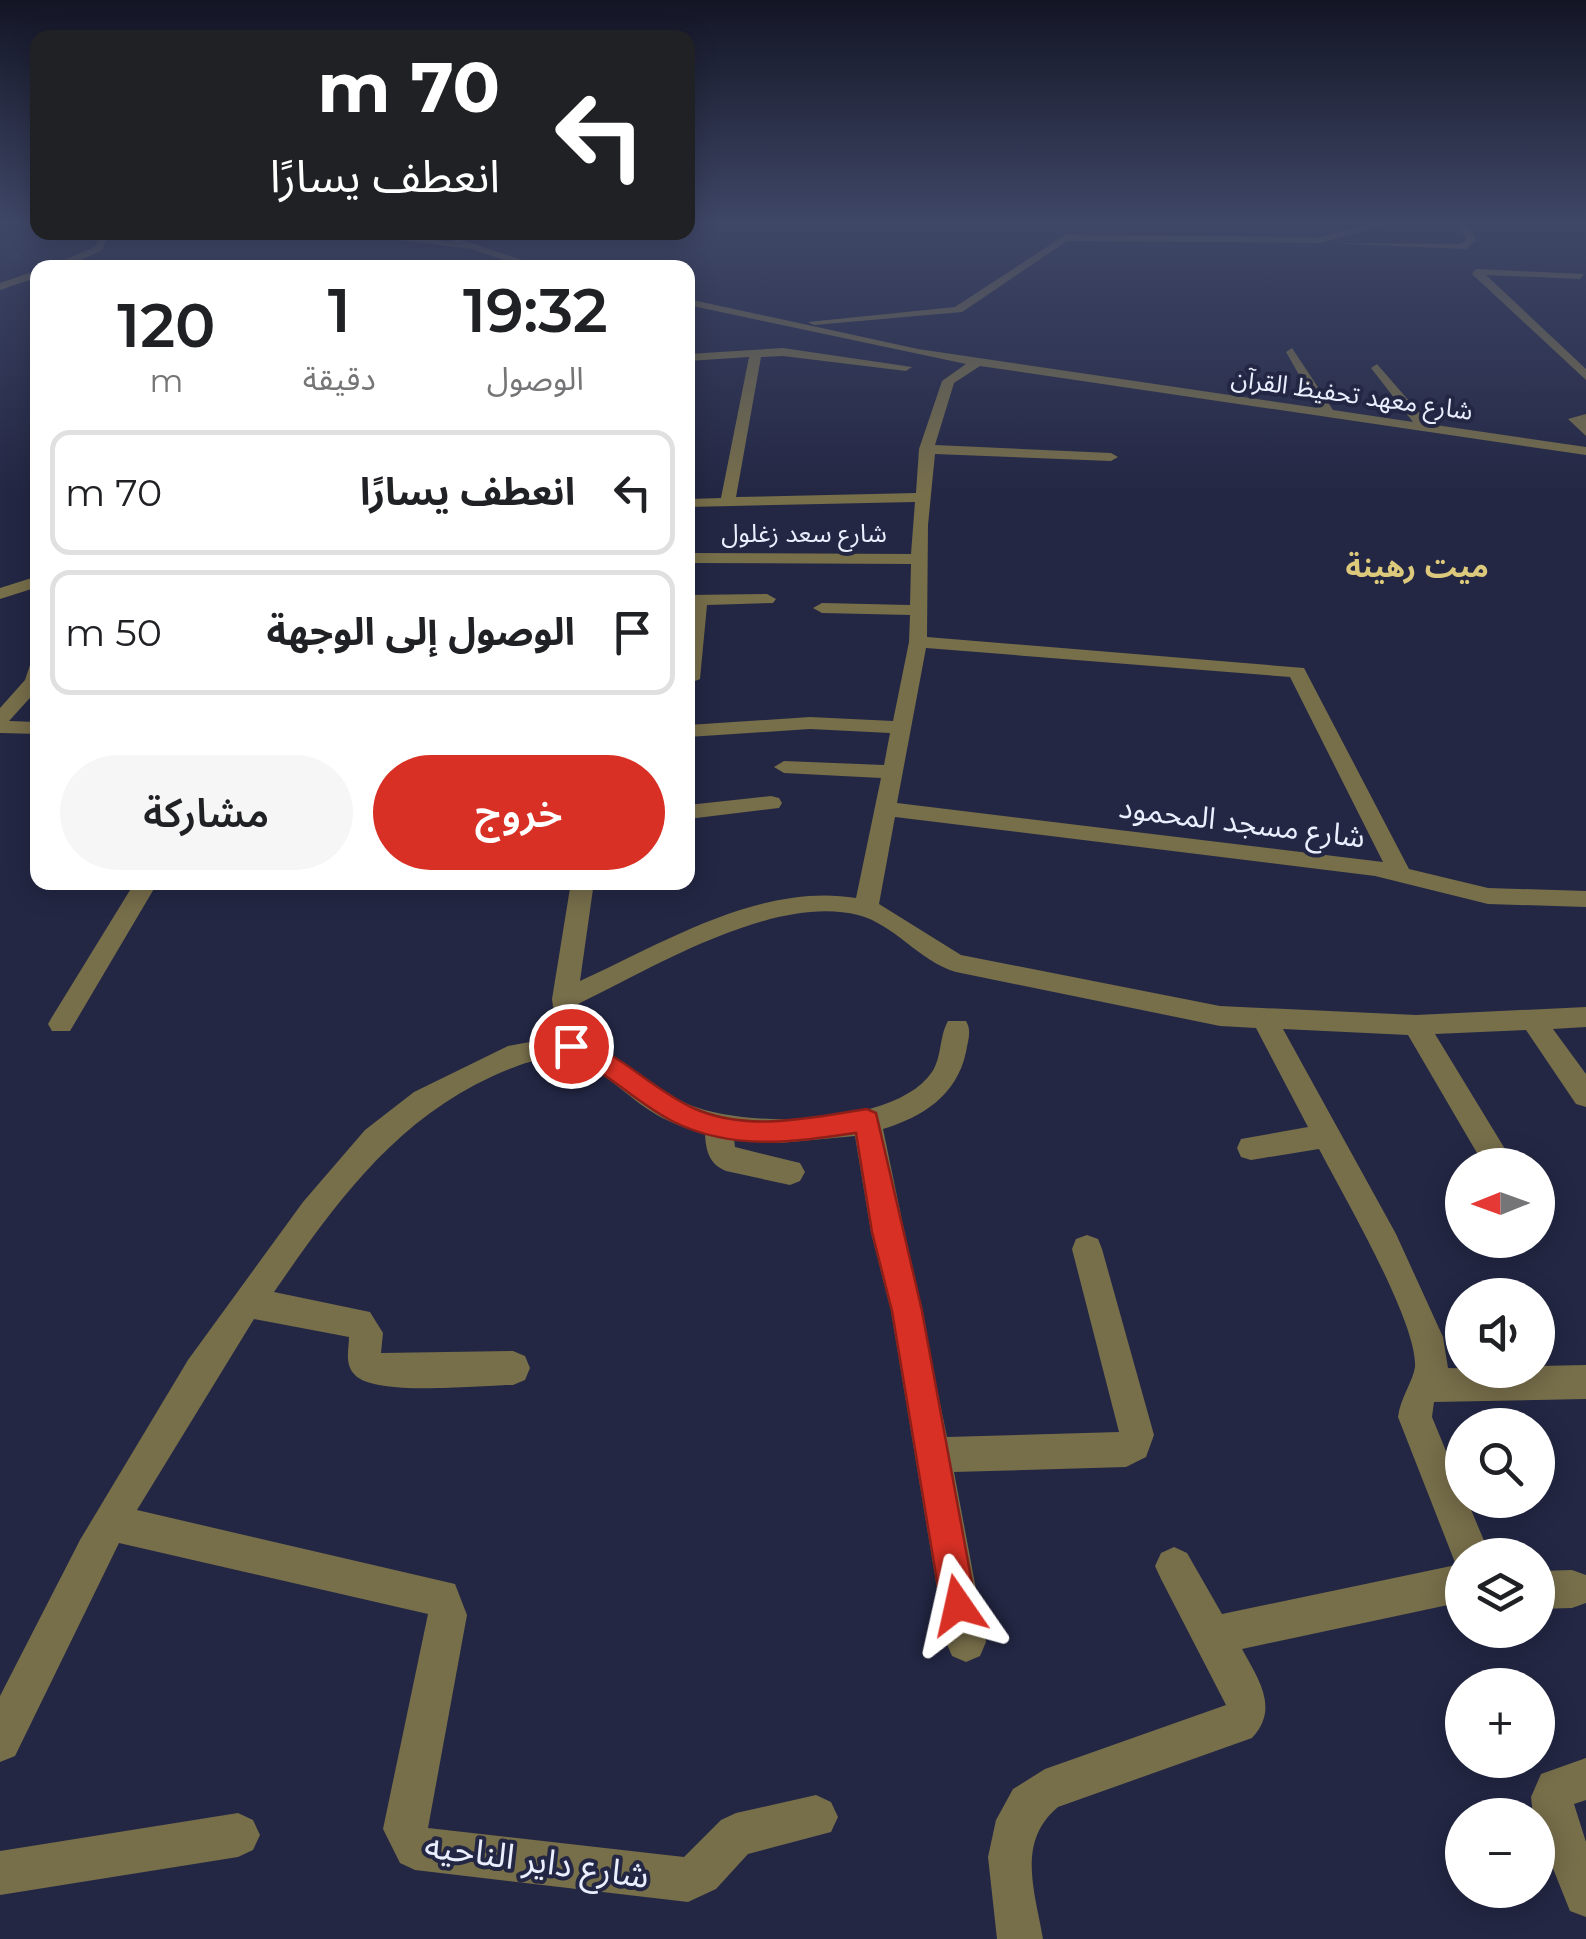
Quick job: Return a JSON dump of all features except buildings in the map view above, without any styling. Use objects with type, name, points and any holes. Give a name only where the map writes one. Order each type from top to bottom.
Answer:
[{"type":"street","points":[[742,313],[792,324],[917,313]]},
{"type":"street","points":[[1519,313],[1586,376]]},
{"type":"street","name":"شارع معهد تحفيظ القرآن","points":[[792,324],[875,345],[977,362],[1586,451]]},
{"type":"street","points":[[695,356],[756,351],[826,355],[1586,467]]},
{"type":"street","points":[[728,502],[756,351]]},
{"type":"street","points":[[1292,352],[1328,414]]},
{"type":"street","points":[[866,908],[888,809],[898,727],[918,642],[926,449],[940,399],[956,374],[977,362]]},
{"type":"street","points":[[1377,368],[1424,427]]},
{"type":"street","points":[[1586,418],[1576,419],[1586,432]]},
{"type":"street","points":[[926,449],[1111,457]]},
{"type":"street","points":[[695,503],[922,498]]},
{"type":"street","name":"شارع سعد زغلول","points":[[695,558],[921,559]]},
{"type":"street","points":[[0,594],[30,584]]},
{"type":"street","points":[[695,600],[767,599]]},
{"type":"street","points":[[822,608],[919,610]]},
{"type":"street","points":[[918,642],[1297,672],[1401,874]]},
{"type":"street","points":[[0,724],[30,686]]},
{"type":"street","points":[[695,731],[810,723],[898,727]]},
{"type":"street","points":[[0,724],[30,727]]},
{"type":"street","points":[[784,767],[892,772]]},
{"type":"street","points":[[695,811],[771,803]]},
{"type":"street","name":"شارع مسجد المحمود","points":[[888,809],[1350,864],[1488,896],[1586,899]]},
{"type":"street","points":[[61,1024],[141,890]]},
{"type":"street","points":[[571,1046],[565,998],[582,890]]},
{"type":"street","points":[[565,998],[772,908],[830,901],[866,908],[922,947],[956,963],[1129,1001],[1264,1018],[1416,1025],[1586,1018]]},
{"type":"street","points":[[1264,1018],[1385,1244],[1427,1337],[1432,1372],[1417,1399],[1415,1417],[1463,1538]]},
{"type":"street","points":[[1533,1020],[1586,1096]]},
{"type":"street","points":[[1416,1025],[1489,1148]]},
{"type":"street","points":[[0,1741],[143,1462],[246,1302],[334,1185],[376,1138],[423,1100],[518,1054],[541,1046],[571,1046],[584,1050],[683,1115],[719,1126],[777,1134],[867,1120],[923,1098],[939,1085],[948,1070],[956,1028]]},
{"type":"street","points":[[867,1120],[889,1246],[907,1311],[966,1642]]},
{"type":"street","points":[[719,1126],[720,1149],[726,1158],[790,1172]]},
{"type":"street","points":[[1252,1148],[1327,1136]]},
{"type":"street","points":[[930,1456],[1126,1450],[1134,1445],[1137,1435],[1086,1249]]},
{"type":"street","points":[[246,1302],[358,1323],[367,1333],[364,1361],[376,1370],[513,1368]]},
{"type":"street","points":[[1426,1385],[1586,1382]]},
{"type":"street","name":"شارع داير الناحيه","points":[[110,1523],[441,1598],[448,1615],[405,1829],[410,1845],[416,1848],[688,1880],[700,1873],[722,1845],[736,1835],[816,1817]]},
{"type":"street","points":[[1020,1939],[1010,1847],[1014,1820],[1028,1801],[1045,1790],[1236,1723],[1247,1713],[1245,1695],[1174,1566]]},
{"type":"street","points":[[1212,1636],[1445,1587]]},
{"type":"street","points":[[1586,1779],[1564,1784],[1552,1797],[1555,1821],[1586,1895]]},
{"type":"street","points":[[0,1873],[238,1835]]},
{"type":"district","name":"ميت رهينة","points":[[1417,566]]},
{"type":"route","points":[[571,1046],[584,1050],[683,1115],[719,1126],[777,1134],[867,1120],[886,1232],[907,1311],[958,1605]]}]
